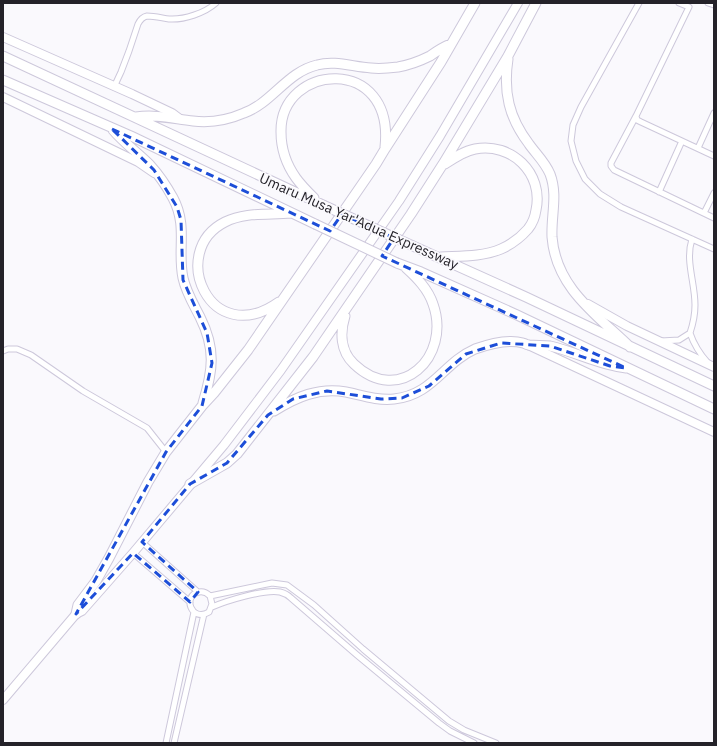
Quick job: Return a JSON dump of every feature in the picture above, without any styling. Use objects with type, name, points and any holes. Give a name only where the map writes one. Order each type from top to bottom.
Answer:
[{"type":"highway","points":[[76,614],[78,605],[96,581],[148,482],[166,452],[248,350],[284,299],[376,164],[441,62],[475,3]]},
{"type":"highway","points":[[190,484],[226,463],[237,454],[313,357],[444,164],[508,56],[536,3]]},
{"type":"highway","points":[[135,117],[152,115],[194,121],[226,119],[245,113],[262,103],[296,75],[315,65],[335,63],[370,68],[399,67],[421,60],[451,44]]},
{"type":"highway","name":"Umaru Musa Yar'Adua Expressway","points":[[3,56],[439,257],[714,386]]},
{"type":"highway","points":[[508,56],[506,77],[508,103],[517,126],[532,148],[544,162],[549,172],[554,193],[552,235],[557,261],[570,287],[586,307],[630,347]]},
{"type":"highway","points":[[320,203],[296,178],[285,158],[282,149],[280,126],[282,117],[291,100],[299,92],[316,82],[327,79],[347,79],[363,87],[374,97],[383,114],[386,135],[385,149]]},
{"type":"highway","name":"Umaru Musa Yar'Adua Expressway","points":[[3,80],[112,129],[131,136],[401,265],[457,288],[714,409]]},
{"type":"highway","points":[[112,129],[120,139],[150,165],[166,186],[177,207],[182,226],[181,264],[183,280],[205,328],[210,343],[212,364],[202,406]]},
{"type":"highway","points":[[439,257],[474,256],[500,249],[510,244],[528,229],[535,216],[538,204],[538,193],[530,172],[524,163],[509,152],[495,148],[476,149],[462,154],[444,164]]},
{"type":"highway","points":[[284,299],[265,311],[257,314],[239,315],[230,313],[214,304],[204,292],[198,275],[197,266],[205,241],[210,234],[224,223],[245,216],[292,212]]},
{"type":"highway","points":[[346,310],[342,323],[342,344],[351,362],[360,370],[369,376],[381,380],[390,380],[402,378],[412,374],[420,368],[427,361],[436,342],[436,317],[433,304],[427,292],[420,282],[401,265]]},
{"type":"highway","points":[[268,415],[293,399],[317,392],[337,391],[381,399],[402,398],[416,393],[428,386],[457,361],[475,350],[491,344],[513,342],[528,345],[550,346],[581,355],[610,366],[626,368]]},
{"type":"main road","points":[[3,700],[76,614],[82,611],[133,553],[224,445],[281,370],[399,201],[440,136],[518,3]]},
{"type":"main road","points":[[3,37],[114,86],[172,113],[180,119]]},
{"type":"main road","points":[[3,97],[138,162],[158,176]]},
{"type":"main road","points":[[570,287],[592,307],[627,326],[712,366]]},
{"type":"main road","points":[[528,345],[714,432]]},
{"type":"street","points":[[114,86],[121,72],[140,20],[148,16],[170,19],[190,16],[212,7],[216,3]]},
{"type":"street","points":[[639,3],[581,107],[573,125],[571,141],[576,161],[585,179],[600,194],[621,207],[714,249]]},
{"type":"street","points":[[679,3],[690,5],[636,116],[611,163],[611,166],[614,170],[714,218]]},
{"type":"street","points":[[708,3],[714,5]]},
{"type":"street","points":[[698,148],[714,113]]},
{"type":"street","points":[[636,116],[637,120],[714,156]]},
{"type":"street","points":[[659,192],[682,141]]},
{"type":"street","points":[[704,213],[714,192]]},
{"type":"street","points":[[692,239],[689,254],[695,304],[694,318],[690,333],[692,340],[700,354],[712,366]]},
{"type":"street","points":[[657,340],[679,340],[690,333]]},
{"type":"street","points":[[3,351],[17,348],[31,355],[83,391],[147,428],[166,452]]},
{"type":"street","points":[[142,542],[198,592]]},
{"type":"street","points":[[133,553],[190,602]]},
{"type":"street","points":[[210,596],[277,583],[287,585],[314,605],[363,649],[455,725],[496,743]]},
{"type":"street","points":[[198,592],[206,593],[210,596],[212,607],[209,612],[198,614],[190,607],[193,594],[198,592]]},
{"type":"street","points":[[212,607],[234,599],[280,592],[291,598],[444,727],[474,743]]},
{"type":"street","points":[[308,612],[314,605]]},
{"type":"street","points":[[166,743],[194,612]]},
{"type":"street","points":[[174,743],[204,614]]},
{"type":"street","points":[[357,655],[363,649]]},
{"type":"street","points":[[178,687],[186,688]]},
{"type":"street","points":[[404,694],[410,688]]},
{"type":"highlighted area","points":[[112,129],[330,231],[342,214],[394,238],[382,256],[626,368],[610,366],[550,346],[501,343],[466,354],[429,386],[402,398],[381,399],[327,391],[293,399],[268,415],[227,463],[190,484],[142,542],[198,592],[190,602],[133,553],[76,614],[166,452],[202,406],[212,363],[207,333],[183,280],[181,220],[177,207],[154,170]]}]
